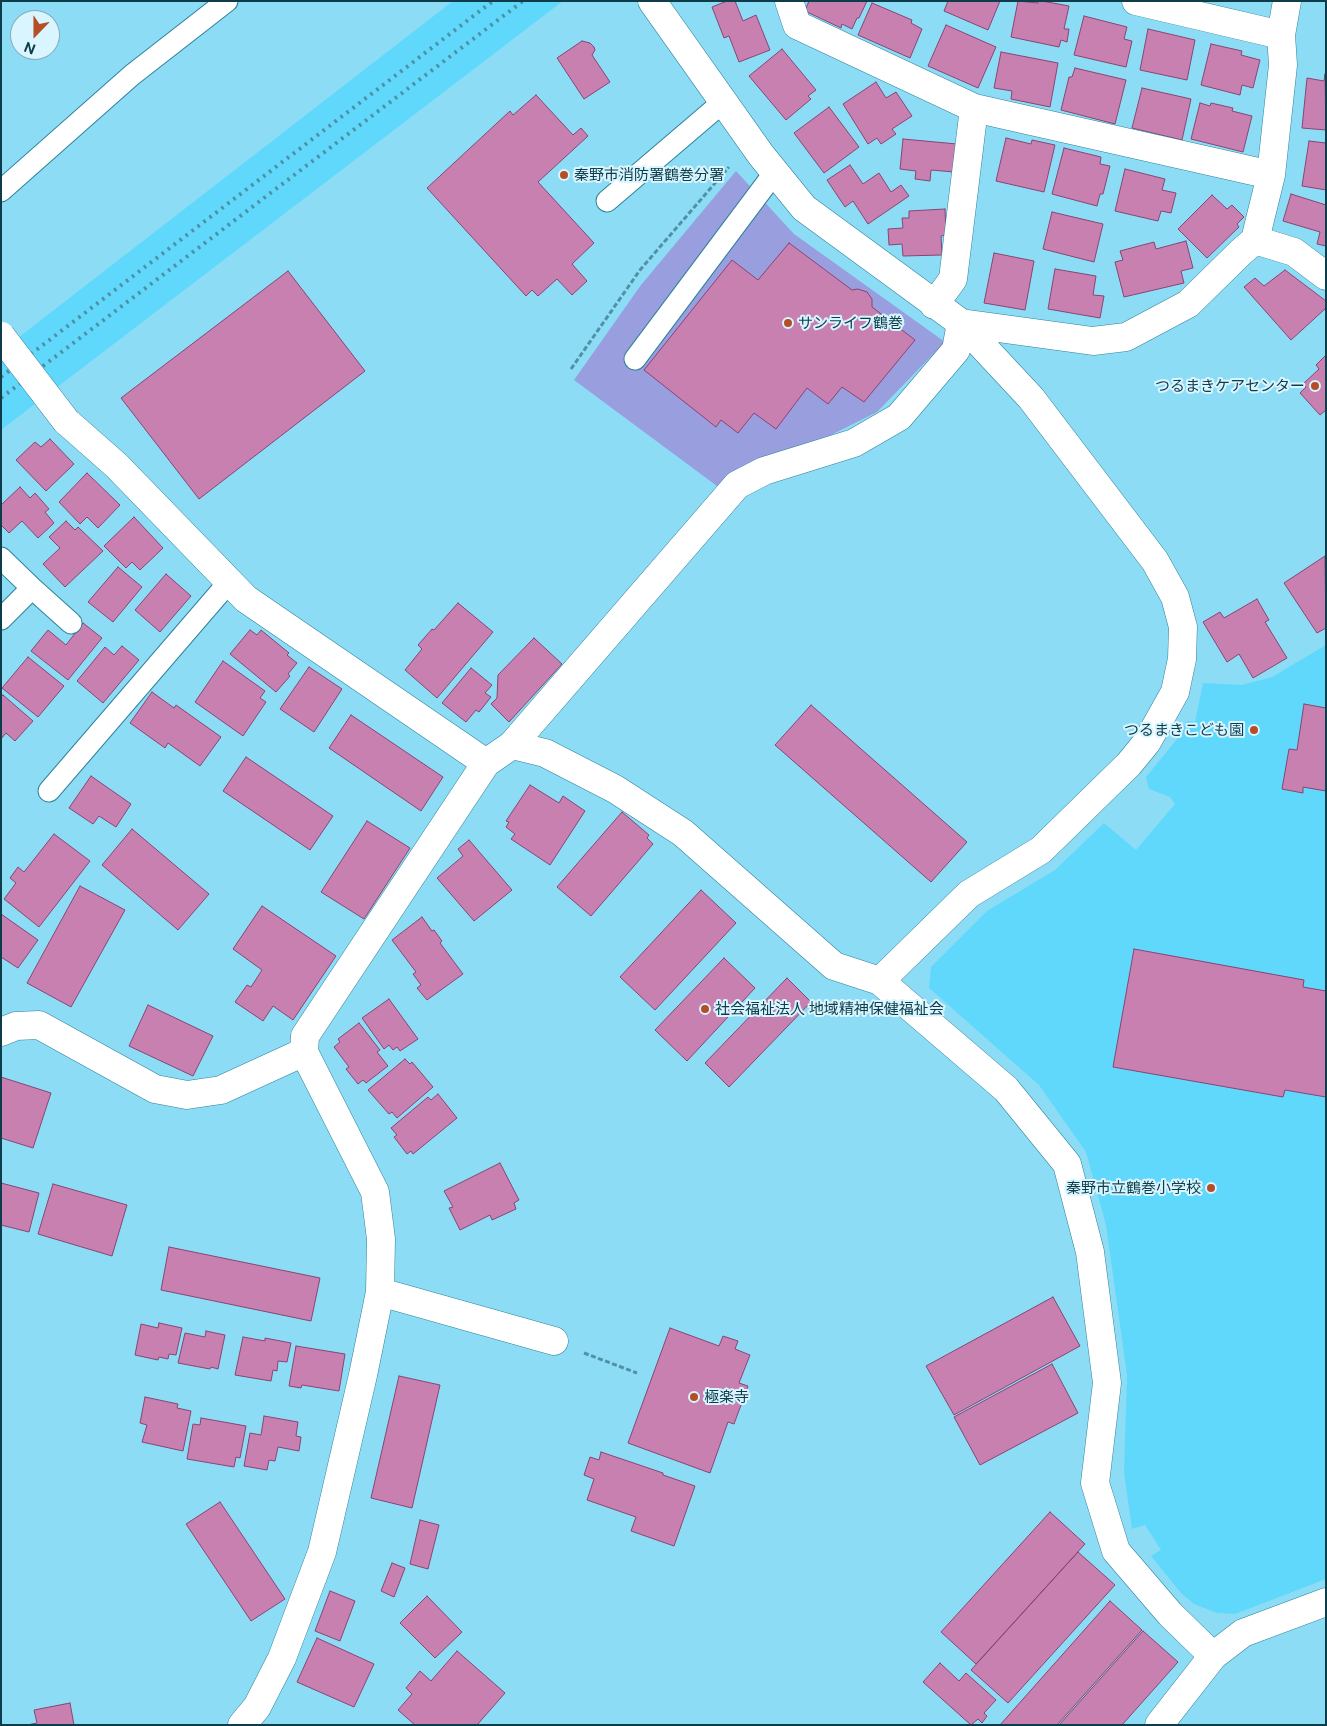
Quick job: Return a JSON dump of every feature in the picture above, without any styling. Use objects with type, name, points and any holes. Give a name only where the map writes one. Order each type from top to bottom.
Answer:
[{"type":"street","points":[[652,1],[723,102],[804,208],[961,323],[1031,398],[1155,561],[1175,597],[1183,627],[1182,659],[1176,692],[1147,742],[1129,764],[1041,850],[969,894],[880,981]]},
{"type":"street","points":[[790,1],[797,25],[974,108],[1271,175]]},
{"type":"street","points":[[1136,1],[1281,35]]},
{"type":"street","points":[[961,323],[1093,341],[1126,337],[1188,304],[1255,240],[1271,175],[1282,65],[1281,35],[1287,1]]},
{"type":"street","points":[[934,305],[953,279],[974,108]]},
{"type":"street","points":[[1255,240],[1294,252],[1326,276]]},
{"type":"street","points":[[242,1725],[257,1707],[282,1658],[322,1552],[364,1376],[380,1292],[381,1240],[375,1192],[304,1052],[305,1036],[486,763],[512,745],[738,485],[764,472],[854,443],[899,418],[956,350],[961,323]]},
{"type":"street","points":[[1,336],[66,421],[117,466],[246,599],[486,763]]},
{"type":"street","points":[[512,745],[545,753],[616,788],[683,833],[834,966],[880,981],[1006,1089],[1067,1164],[1090,1252],[1107,1384],[1095,1483],[1116,1551],[1170,1614],[1213,1656]]},
{"type":"street","points":[[1,1032],[16,1026],[39,1025],[155,1089],[187,1095],[221,1090],[304,1052]]},
{"type":"street","points":[[380,1292],[554,1341]]},
{"type":"street","points":[[1159,1725],[1213,1656],[1243,1633],[1326,1602]]},
{"type":"lane","points":[[1,191],[132,75],[226,1]]},
{"type":"lane","points":[[607,201],[723,102]]},
{"type":"lane","points":[[634,359],[775,172]]},
{"type":"lane","points":[[1,558],[71,623]]},
{"type":"lane","points":[[49,791],[229,582]]},
{"type":"lane","points":[[1,619],[32,588]]},
{"type":"path","points":[[571,369],[640,270],[732,163]]},
{"type":"path","points":[[554,1341],[637,1373]]},
{"type":"shaded area","points":[[453,1],[563,1],[1,430],[1,351]]},
{"type":"shaded area","points":[[736,171],[794,234],[945,342],[877,412],[831,435],[739,468],[721,489],[574,380],[641,285]]},
{"type":"shaded area","name":"秦野市立鶴巻小学校","points":[[1326,645],[1326,1579],[1235,1614],[1217,1613],[1194,1604],[1181,1593],[1151,1556],[1161,1550],[1145,1525],[1132,1529],[1124,1473],[1127,1375],[1106,1225],[1086,1152],[1039,1085],[929,988],[931,967],[987,911],[1055,870],[1104,823],[1136,850],[1175,804],[1170,797],[1149,789],[1146,777],[1178,738],[1187,721],[1195,722],[1203,683],[1242,685],[1272,677]]},
{"type":"building","points":[[727,1],[735,1],[743,21],[756,15],[770,50],[739,62],[729,36],[724,38],[712,7]]},
{"type":"building","points":[[809,1],[867,1],[852,29],[842,24],[841,28],[805,11]]},
{"type":"building","points":[[948,1],[1000,1],[988,30],[944,11]]},
{"type":"building","points":[[1018,1],[1038,3],[1038,1],[1042,1],[1069,6],[1064,29],[1069,29],[1067,42],[1061,40],[1059,47],[1011,37]]},
{"type":"building","points":[[872,3],[912,20],[911,23],[922,29],[910,58],[858,35]]},
{"type":"building","points":[[1084,16],[1127,27],[1124,39],[1132,41],[1126,67],[1074,55]]},
{"type":"building","points":[[946,25],[996,47],[978,88],[928,66]]},
{"type":"building","points":[[1148,29],[1195,40],[1187,80],[1140,70]]},
{"type":"building","points":[[582,41],[590,43],[594,47],[595,50],[592,55],[610,82],[584,99],[557,58]]},
{"type":"building","points":[[1211,44],[1242,51],[1241,55],[1260,60],[1253,88],[1242,85],[1240,95],[1201,85]]},
{"type":"building","points":[[782,49],[816,90],[808,96],[811,99],[786,120],[749,76]]},
{"type":"building","points":[[1001,52],[1058,63],[1050,107],[1011,99],[1012,91],[994,88]]},
{"type":"building","points":[[1075,68],[1126,80],[1115,124],[1061,110],[1069,77],[1072,77]]},
{"type":"building","points":[[1325,74],[1326,130],[1302,128],[1307,78],[1324,81]]},
{"type":"building","points":[[876,82],[886,98],[896,92],[912,116],[892,129],[896,134],[881,144],[877,138],[868,144],[843,104]]},
{"type":"building","points":[[1142,88],[1191,99],[1182,140],[1132,128]]},
{"type":"building","points":[[536,95],[573,135],[581,128],[588,136],[538,182],[594,243],[572,264],[587,281],[572,295],[557,279],[538,296],[532,290],[526,296],[427,188],[510,111],[513,115]]},
{"type":"building","points":[[1200,103],[1210,106],[1211,103],[1233,108],[1232,111],[1252,116],[1243,152],[1191,139]]},
{"type":"building","points":[[829,107],[859,147],[824,173],[794,133]]},
{"type":"building","points":[[1006,138],[1031,144],[1032,140],[1055,145],[1044,192],[996,181]]},
{"type":"building","points":[[903,139],[957,144],[954,172],[931,170],[930,181],[915,179],[916,171],[900,169]]},
{"type":"building","points":[[1309,141],[1326,143],[1326,190],[1302,186]]},
{"type":"building","points":[[1064,148],[1101,157],[1100,164],[1110,166],[1103,194],[1100,194],[1097,206],[1052,194]]},
{"type":"building","points":[[850,165],[863,184],[879,173],[891,192],[901,185],[909,196],[868,224],[853,201],[845,207],[827,180]]},
{"type":"building","points":[[1125,169],[1165,179],[1162,190],[1176,193],[1171,213],[1161,211],[1158,221],[1115,211]]},
{"type":"building","points":[[1291,194],[1326,205],[1326,246],[1317,244],[1320,232],[1283,221]]},
{"type":"building","points":[[1212,195],[1227,209],[1232,205],[1244,217],[1237,224],[1239,227],[1207,258],[1178,229]]},
{"type":"building","points":[[945,209],[946,235],[941,236],[942,255],[903,256],[902,244],[889,245],[888,229],[903,228],[902,218],[909,218],[909,211]]},
{"type":"building","points":[[1052,212],[1103,224],[1094,262],[1043,249]]},
{"type":"building","points":[[1186,241],[1193,268],[1181,271],[1184,283],[1124,297],[1115,262],[1123,260],[1120,251],[1154,242],[1156,249]]},
{"type":"building","name":"サンライフ鶴巻","points":[[789,243],[852,290],[858,289],[867,292],[872,299],[872,307],[915,340],[864,402],[842,387],[828,404],[807,388],[776,429],[754,413],[738,433],[721,420],[716,427],[644,370],[732,260],[758,280]]},
{"type":"building","points":[[994,253],[1034,261],[1025,310],[984,303]]},
{"type":"building","points":[[1055,269],[1096,276],[1093,295],[1104,296],[1100,318],[1048,309]]},
{"type":"building","points":[[1285,270],[1326,301],[1326,308],[1291,340],[1244,287],[1255,278],[1264,286]]},
{"type":"building","points":[[288,271],[365,371],[199,499],[121,398]]},
{"type":"building","name":"つるまきケアセンター","points":[[1326,355],[1326,410],[1320,415],[1300,393],[1306,387],[1303,384],[1319,369],[1316,365]]},
{"type":"building","points":[[50,439],[74,464],[46,491],[16,460],[35,442],[41,447]]},
{"type":"building","points":[[87,473],[120,505],[98,528],[87,517],[80,524],[59,502]]},
{"type":"building","points":[[20,487],[30,498],[35,493],[49,509],[45,512],[54,523],[38,538],[22,521],[9,533],[1,525],[1,505]]},
{"type":"building","points":[[134,517],[163,548],[140,570],[132,562],[126,568],[104,546]]},
{"type":"building","points":[[66,521],[75,530],[78,527],[103,551],[65,587],[43,564],[60,548],[49,537]]},
{"type":"building","points":[[1325,556],[1326,628],[1317,633],[1284,583]]},
{"type":"building","points":[[118,567],[142,587],[113,622],[88,602]]},
{"type":"building","points":[[166,574],[191,596],[160,632],[135,610]]},
{"type":"building","points":[[1257,599],[1269,620],[1265,622],[1287,658],[1253,678],[1239,654],[1227,662],[1203,622],[1220,612],[1224,618]]},
{"type":"building","points":[[458,603],[493,632],[437,698],[405,670],[422,649],[418,645]]},
{"type":"building","points":[[83,623],[102,638],[68,680],[31,651],[48,630],[66,645]]},
{"type":"building","points":[[250,630],[257,635],[261,630],[289,653],[287,655],[297,663],[288,674],[290,676],[276,692],[230,654]]},
{"type":"building","points":[[534,638],[562,664],[509,722],[491,704],[497,698],[498,675]]},
{"type":"building","points":[[122,646],[139,660],[103,703],[77,681],[105,647],[114,655]]},
{"type":"building","points":[[28,657],[64,686],[38,717],[2,688]]},
{"type":"building","points":[[223,661],[265,691],[260,698],[266,702],[243,736],[195,702]]},
{"type":"building","points":[[309,667],[342,689],[314,732],[280,709]]},
{"type":"building","points":[[471,668],[492,685],[485,693],[491,697],[479,712],[476,710],[466,722],[442,703]]},
{"type":"building","points":[[152,692],[174,708],[176,705],[221,737],[200,766],[168,743],[165,748],[130,723]]},
{"type":"building","points":[[3,695],[33,721],[15,741],[6,733],[1,739],[1,697]]},
{"type":"building","points":[[1304,704],[1326,708],[1326,791],[1303,787],[1303,793],[1282,789],[1289,749],[1297,750]]},
{"type":"building","points":[[811,705],[967,842],[931,882],[775,745]]},
{"type":"building","points":[[351,715],[443,777],[421,811],[329,748]]},
{"type":"building","points":[[246,757],[333,816],[310,850],[223,791]]},
{"type":"building","points":[[91,776],[131,804],[116,827],[99,816],[93,824],[69,808]]},
{"type":"building","points":[[530,785],[559,803],[563,796],[585,811],[550,865],[511,839],[515,834],[506,827],[509,822],[506,821]]},
{"type":"building","points":[[622,812],[649,835],[647,838],[653,844],[591,916],[557,887]]},
{"type":"building","points":[[367,821],[410,848],[364,919],[321,892]]},
{"type":"building","points":[[132,829],[209,894],[178,930],[102,865]]},
{"type":"building","points":[[54,834],[90,861],[39,927],[4,899],[16,883],[10,878],[18,867],[24,872]]},
{"type":"building","points":[[469,840],[512,890],[474,921],[437,878],[463,856],[458,849]]},
{"type":"building","points":[[80,886],[125,910],[71,1007],[27,983]]},
{"type":"building","points":[[701,890],[736,923],[655,1010],[620,977]]},
{"type":"building","points":[[262,906],[336,956],[293,1020],[273,1006],[263,1021],[235,1002],[247,985],[251,987],[262,970],[233,949]]},
{"type":"building","points":[[1,914],[38,940],[18,968],[1,957]]},
{"type":"building","points":[[422,917],[442,941],[440,943],[463,974],[427,1000],[417,988],[421,985],[413,974],[416,972],[392,940]]},
{"type":"building","points":[[1134,949],[1304,980],[1303,987],[1326,991],[1326,1097],[1285,1090],[1283,1097],[1113,1067]]},
{"type":"building","name":"社会福祉法人 地域精神保健福祉会","points":[[724,958],[755,988],[687,1061],[655,1030]]},
{"type":"building","points":[[787,978],[811,1002],[729,1087],[705,1063]]},
{"type":"building","points":[[389,999],[418,1039],[400,1051],[397,1047],[393,1050],[389,1045],[384,1049],[362,1018]]},
{"type":"building","points":[[148,1005],[213,1036],[193,1076],[129,1046]]},
{"type":"building","points":[[359,1023],[380,1050],[377,1052],[388,1066],[366,1083],[363,1080],[358,1084],[346,1069],[349,1067],[334,1047],[340,1042],[338,1039]]},
{"type":"building","points":[[405,1059],[410,1064],[412,1062],[433,1087],[397,1118],[392,1112],[389,1114],[368,1090]]},
{"type":"building","points":[[1,1077],[51,1093],[33,1148],[1,1138]]},
{"type":"building","points":[[438,1094],[457,1118],[413,1154],[411,1151],[407,1154],[394,1137],[397,1135],[391,1128],[428,1097],[431,1100]]},
{"type":"building","points":[[500,1163],[519,1200],[514,1203],[516,1209],[492,1220],[490,1215],[460,1230],[449,1208],[453,1207],[444,1191]]},
{"type":"building","points":[[1,1183],[39,1193],[29,1232],[1,1225]]},
{"type":"building","points":[[53,1184],[127,1205],[112,1256],[38,1234]]},
{"type":"building","points":[[169,1247],[320,1278],[311,1321],[161,1290]]},
{"type":"building","points":[[1053,1297],[1080,1346],[954,1415],[926,1366]]},
{"type":"building","points":[[159,1323],[182,1328],[176,1355],[169,1354],[168,1359],[159,1357],[158,1360],[135,1355],[141,1324],[158,1328]]},
{"type":"building","points":[[670,1328],[719,1346],[723,1336],[738,1341],[735,1349],[750,1355],[739,1383],[748,1386],[734,1424],[728,1422],[710,1473],[628,1443]]},
{"type":"building","points":[[206,1331],[225,1335],[218,1369],[178,1363],[185,1333],[205,1337]]},
{"type":"building","points":[[243,1337],[265,1341],[265,1338],[291,1343],[287,1362],[278,1361],[277,1371],[273,1370],[271,1381],[235,1375]]},
{"type":"building","points":[[296,1346],[345,1354],[339,1391],[302,1385],[301,1388],[289,1386]]},
{"type":"building","points":[[1052,1364],[1078,1413],[980,1465],[954,1417]]},
{"type":"building","points":[[399,1376],[440,1385],[412,1508],[371,1498]]},
{"type":"building","points":[[145,1397],[178,1404],[177,1408],[191,1411],[183,1451],[142,1442],[147,1425],[140,1423]]},
{"type":"building","points":[[264,1416],[298,1422],[296,1436],[301,1437],[299,1451],[278,1447],[275,1461],[269,1460],[267,1470],[244,1466],[250,1433],[261,1435]]},
{"type":"building","points":[[201,1418],[246,1426],[240,1458],[236,1457],[234,1467],[187,1459],[193,1424],[200,1425]]},
{"type":"building","points":[[601,1452],[695,1486],[674,1546],[631,1531],[636,1517],[587,1500],[594,1479],[584,1475],[590,1457],[599,1460]]},
{"type":"building","points":[[220,1502],[285,1599],[251,1621],[186,1524]]},
{"type":"building","points":[[1050,1512],[1085,1544],[976,1664],[941,1632]]},
{"type":"building","points":[[420,1520],[439,1525],[428,1569],[410,1564]]},
{"type":"building","points":[[1078,1552],[1115,1585],[1008,1703],[971,1670]]},
{"type":"building","points":[[392,1563],[405,1568],[394,1597],[381,1591]]},
{"type":"building","points":[[330,1591],[355,1601],[340,1641],[315,1631]]},
{"type":"building","points":[[427,1596],[462,1632],[435,1658],[400,1623]]},
{"type":"building","points":[[1110,1601],[1142,1630],[1057,1725],[1000,1725]]},
{"type":"building","points":[[1143,1631],[1178,1662],[1122,1725],[1059,1725]]},
{"type":"building","points":[[317,1638],[374,1664],[354,1707],[297,1682]]},
{"type":"building","points":[[457,1651],[505,1693],[477,1725],[415,1725],[398,1710],[412,1694],[406,1688],[420,1671],[431,1681]]},
{"type":"building","points":[[940,1663],[959,1681],[966,1673],[996,1700],[984,1713],[987,1716],[982,1723],[978,1719],[971,1725],[923,1682]]},
{"type":"building","points":[[70,1703],[74,1725],[27,1725],[37,1723],[34,1710]]},
{"type":"railway","points":[[1,377],[493,1]]},
{"type":"railway","points":[[1,398],[523,1]]},
{"type":"place","name":"秦野市消防署鶴巻分署","points":[[564,175]]},
{"type":"place","name":"サンライフ鶴巻","points":[[788,323]]},
{"type":"place","name":"つるまきケアセンター","points":[[1315,386]]},
{"type":"place","name":"つるまきこども園","points":[[1254,730]]},
{"type":"place","name":"社会福祉法人 地域精神保健福祉会","points":[[705,1009]]},
{"type":"place","name":"秦野市立鶴巻小学校","points":[[1211,1188]]},
{"type":"place","name":"極楽寺","points":[[694,1397]]}]
